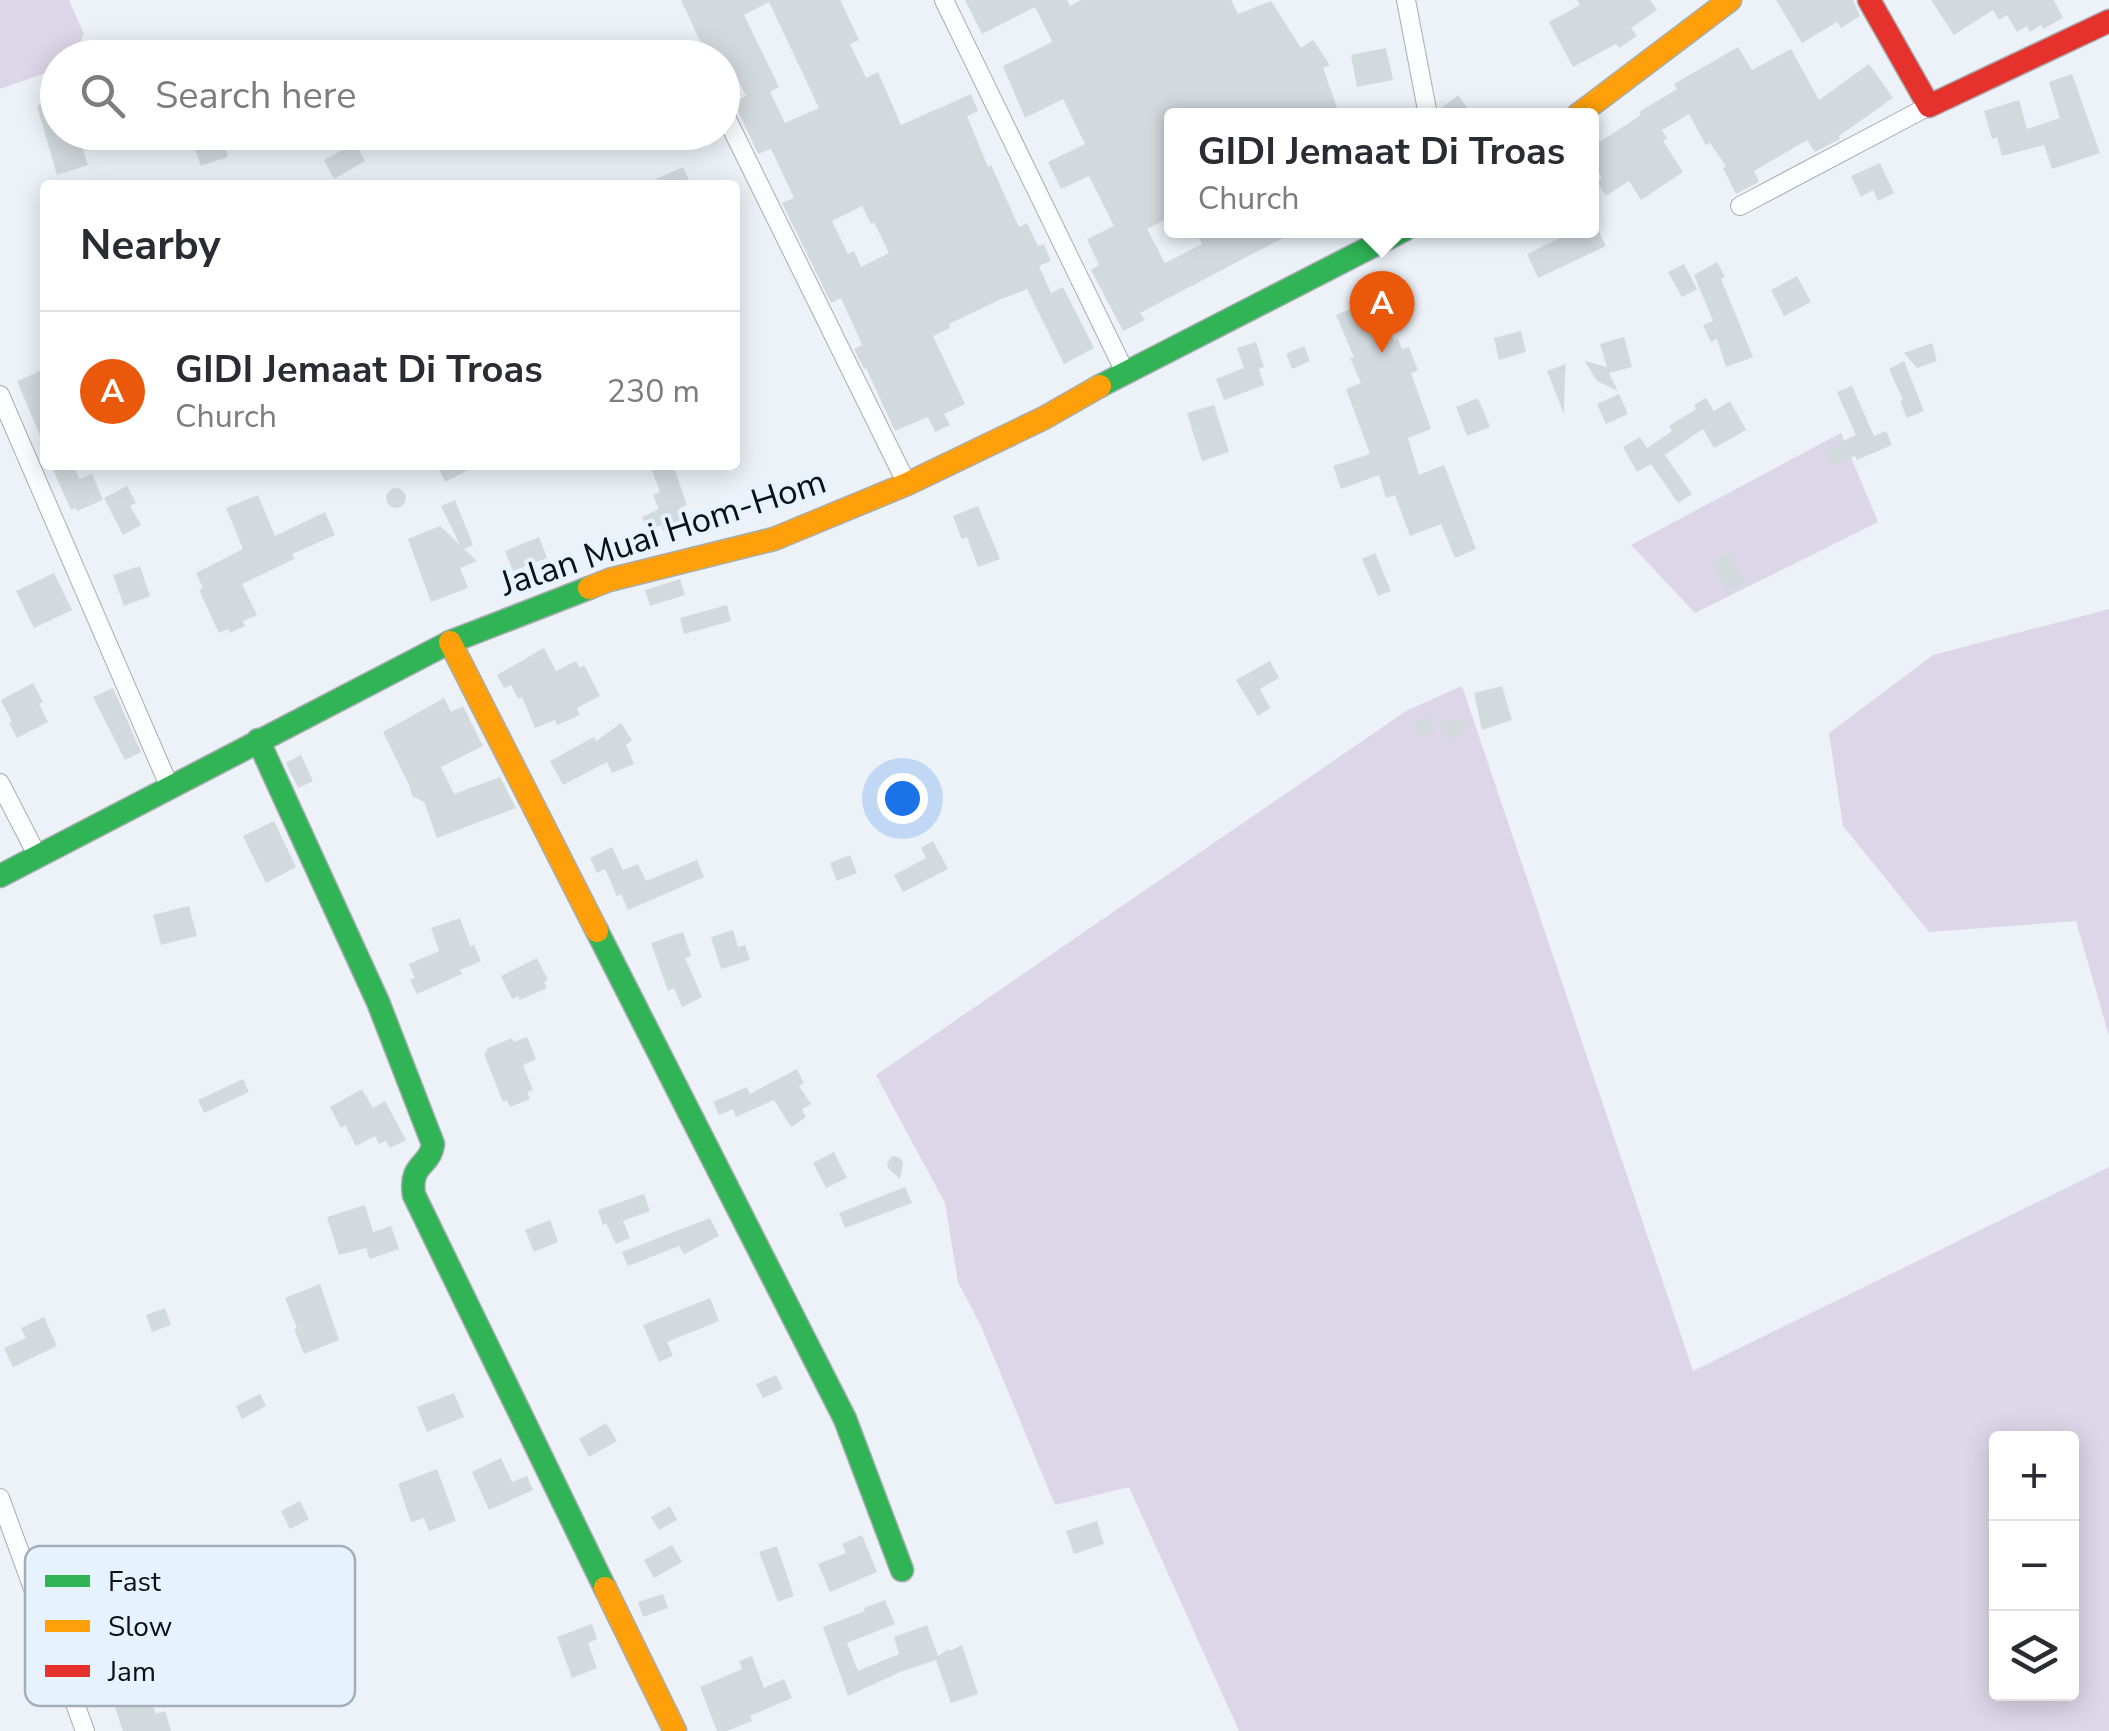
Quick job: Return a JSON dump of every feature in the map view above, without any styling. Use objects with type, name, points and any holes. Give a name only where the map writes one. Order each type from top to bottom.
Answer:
[{"type":"street","points":[[944,0],[1125,372]]},
{"type":"street","points":[[1406,0],[1426,108]]},
{"type":"street","points":[[1588,108],[1730,0]]},
{"type":"street","points":[[1869,0],[1930,106]]},
{"type":"street","points":[[1740,206],[1930,106],[2109,21]]},
{"type":"street","points":[[740,146],[907,484]]},
{"type":"street","name":"Jalan Muai Hom-Hom","points":[[0,876],[450,642],[609,580],[774,539],[907,484],[1044,418],[1125,372],[1388,238]]},
{"type":"street","points":[[0,395],[170,788]]},
{"type":"street","points":[[450,642],[846,1420],[902,1570]]},
{"type":"street","points":[[258,740],[378,1002],[428,1132],[432,1152],[414,1170],[414,1195],[675,1731]]},
{"type":"street","points":[[0,783],[37,855]]},
{"type":"street","points":[[0,1498],[25,1566]]},
{"type":"street","points":[[77,1706],[86,1731]]},
{"type":"shaded area","points":[[0,0],[69,0],[84,34],[81,40],[40,40],[40,75],[0,89]]},
{"type":"shaded area","points":[[1841,433],[1878,522],[1695,613],[1631,545]]},
{"type":"shaded area","points":[[2109,609],[2109,1036],[2076,921],[1929,932],[1843,826],[1829,733],[1933,655]]},
{"type":"shaded area","points":[[1462,686],[1693,1371],[2109,1167],[2109,1731],[1239,1731],[1129,1487],[1055,1505],[981,1326],[958,1282],[945,1203],[876,1075],[1406,711]]},
{"type":"building","points":[[681,0],[840,0],[859,40],[850,44],[866,78],[878,72],[901,125],[971,94],[978,111],[967,116],[988,167],[991,165],[1019,227],[1027,223],[1038,246],[1044,244],[1051,261],[1039,266],[1051,293],[1063,287],[1094,348],[1064,364],[1027,289],[999,300],[933,336],[965,404],[944,414],[950,425],[935,432],[928,417],[895,431],[854,349],[862,345],[841,298],[831,303],[782,203],[794,198],[771,149],[758,154],[740,115],[740,99],[746,96],[740,84],[740,40],[700,40]],"holes":[[[769,2],[819,108],[785,123],[770,92],[779,87],[744,15]],[[862,206],[871,224],[874,222],[889,253],[861,267],[854,251],[848,254],[832,221]]]},
{"type":"building","points":[[965,0],[1067,0],[1070,6],[1081,0],[1231,0],[1238,14],[1271,1],[1301,48],[1313,40],[1330,65],[1323,68],[1337,108],[1164,108],[1164,220],[1147,229],[1165,263],[1202,244],[1199,238],[1283,238],[1140,313],[1145,320],[1123,331],[1091,270],[1099,265],[1087,239],[1114,226],[1089,176],[1061,189],[1048,162],[1085,144],[1063,99],[1025,118],[1003,66],[1052,42],[1051,39],[1035,7],[982,34]]},
{"type":"building","points":[[1577,0],[1650,0],[1657,10],[1631,28],[1637,36],[1573,67],[1549,22],[1580,5]]},
{"type":"building","points":[[1776,0],[1853,0],[1860,16],[1841,28],[1837,22],[1802,43]]},
{"type":"building","points":[[1931,0],[2054,0],[2063,18],[2043,29],[2041,25],[2030,32],[2027,26],[2017,32],[2007,15],[1999,20],[1993,10],[1954,35]]},
{"type":"building","points":[[1738,47],[1752,70],[1791,49],[1819,100],[1869,64],[1893,98],[1840,139],[1815,152],[1807,140],[1754,171],[1759,182],[1736,194],[1723,168],[1726,166],[1710,143],[1706,145],[1689,114],[1662,130],[1667,138],[1663,141],[1683,172],[1641,200],[1629,181],[1606,196],[1599,184],[1599,142],[1677,89],[1674,84]]},
{"type":"building","points":[[1386,48],[1393,80],[1357,87],[1351,55]]},
{"type":"building","points":[[2072,74],[2100,153],[2052,169],[2044,145],[2002,156],[1984,111],[2019,100],[2027,129],[2060,118],[2049,82]]},
{"type":"building","points":[[1458,95],[1467,108],[1441,108]]},
{"type":"building","points":[[50,150],[83,150],[88,165],[57,175]]},
{"type":"building","points":[[195,150],[226,150],[228,157],[201,166]]},
{"type":"building","points":[[342,150],[359,150],[365,161],[334,179],[324,160]]},
{"type":"building","points":[[1880,163],[1894,193],[1878,201],[1873,190],[1861,197],[1851,176]]},
{"type":"building","points":[[683,167],[689,180],[653,180]]},
{"type":"building","points":[[1599,232],[1606,246],[1538,278],[1527,254],[1560,238],[1599,238]]},
{"type":"building","points":[[1717,262],[1753,357],[1726,367],[1717,339],[1711,342],[1703,325],[1713,321],[1694,275]]},
{"type":"building","points":[[1684,264],[1697,289],[1682,297],[1668,272]]},
{"type":"building","points":[[1797,276],[1811,302],[1784,316],[1771,290]]},
{"type":"building","points":[[1376,298],[1394,341],[1398,339],[1402,349],[1409,347],[1418,370],[1411,373],[1431,429],[1408,438],[1419,475],[1444,465],[1476,549],[1455,558],[1441,524],[1410,536],[1395,495],[1386,498],[1379,475],[1341,489],[1333,466],[1370,454],[1346,389],[1361,383],[1336,315]]},
{"type":"building","points":[[1521,331],[1526,352],[1499,360],[1494,338]]},
{"type":"building","points":[[1624,337],[1632,367],[1609,373],[1618,391],[1597,381],[1585,361],[1607,367],[1600,344]]},
{"type":"building","points":[[1256,342],[1264,367],[1259,369],[1264,385],[1224,400],[1216,379],[1244,368],[1237,348]]},
{"type":"building","points":[[1932,343],[1937,361],[1917,368],[1904,353]]},
{"type":"building","points":[[1304,346],[1310,361],[1292,369],[1286,354]]},
{"type":"building","points":[[1904,361],[1924,411],[1907,418],[1889,369]]},
{"type":"building","points":[[1566,364],[1565,375],[1564,414],[1547,371]]},
{"type":"building","points":[[40,371],[40,435],[17,381]]},
{"type":"building","points":[[1852,386],[1874,436],[1886,431],[1892,445],[1831,467],[1823,450],[1856,435],[1837,392]]},
{"type":"building","points":[[1619,394],[1628,414],[1606,424],[1597,404]]},
{"type":"building","points":[[1478,398],[1490,427],[1467,436],[1456,407]]},
{"type":"building","points":[[1706,398],[1714,411],[1730,401],[1746,430],[1714,448],[1703,429],[1665,455],[1692,494],[1678,503],[1651,464],[1637,472],[1623,447],[1640,437],[1647,448],[1672,431],[1669,426]]},
{"type":"building","points":[[1214,405],[1229,452],[1202,461],[1187,413]]},
{"type":"building","points":[[53,470],[76,470],[80,479],[92,474],[103,500],[71,510]]},
{"type":"building","points":[[439,470],[468,470],[445,482]]},
{"type":"building","points":[[652,470],[675,470],[687,505],[680,508],[684,524],[663,531],[662,525],[648,530],[642,517],[659,509],[653,495],[660,492]]},
{"type":"building","points":[[127,486],[136,503],[130,506],[141,525],[123,535],[104,498]]},
{"type":"building","points":[[392,488],[400,488],[406,498],[400,508],[392,508],[386,502],[386,494]]},
{"type":"building","points":[[258,495],[275,536],[325,512],[335,535],[292,554],[294,559],[242,584],[257,615],[243,621],[245,626],[219,633],[199,590],[203,588],[196,573],[243,549],[226,508]]},
{"type":"building","points":[[455,500],[473,545],[464,549],[477,561],[460,568],[468,588],[431,602],[408,539],[440,526],[460,545],[441,506]]},
{"type":"building","points":[[978,506],[1000,559],[978,567],[967,537],[962,539],[953,516]]},
{"type":"building","points":[[539,537],[547,558],[513,571],[505,551]]},
{"type":"building","points":[[1730,552],[1746,583],[1727,593],[1711,562]]},
{"type":"building","points":[[1375,553],[1391,591],[1378,596],[1362,559]]},
{"type":"building","points":[[140,566],[150,596],[124,606],[113,575]]},
{"type":"building","points":[[54,573],[72,610],[34,628],[16,591]]},
{"type":"building","points":[[680,579],[685,595],[650,606],[645,590]]},
{"type":"building","points":[[727,605],[731,621],[684,634],[680,618]]},
{"type":"building","points":[[544,648],[556,671],[576,661],[580,668],[584,665],[600,696],[577,708],[580,715],[557,725],[555,720],[535,728],[522,697],[518,699],[511,685],[504,688],[497,675]]},
{"type":"building","points":[[1270,661],[1279,678],[1260,689],[1270,708],[1258,716],[1236,680]]},
{"type":"building","points":[[33,683],[48,722],[17,738],[1,700]]},
{"type":"building","points":[[1502,686],[1512,720],[1482,730],[1474,693]]},
{"type":"building","points":[[113,688],[141,752],[125,760],[93,697]]},
{"type":"building","points":[[444,698],[451,712],[463,706],[483,746],[441,767],[454,794],[500,777],[516,808],[437,838],[424,802],[412,796],[383,732]]},
{"type":"building","points":[[1430,717],[1434,732],[1419,736],[1415,721]]},
{"type":"building","points":[[1454,719],[1472,724],[1455,739],[1436,725]]},
{"type":"building","points":[[621,723],[632,740],[626,745],[634,764],[612,773],[607,762],[563,785],[550,761],[594,737],[596,741]]},
{"type":"building","points":[[301,755],[313,781],[298,788],[286,763]]},
{"type":"building","points":[[274,821],[296,867],[266,883],[243,836]]},
{"type":"building","points":[[933,841],[948,869],[903,892],[894,875],[926,858],[921,848]]},
{"type":"building","points":[[612,847],[623,870],[638,864],[646,881],[697,860],[704,877],[628,910],[605,869],[597,873],[590,858]]},
{"type":"building","points":[[850,855],[857,873],[837,881],[830,863]]},
{"type":"building","points":[[189,906],[197,936],[161,945],[153,915]]},
{"type":"building","points":[[460,918],[470,946],[474,945],[481,961],[417,994],[410,980],[415,978],[409,964],[439,951],[431,928]]},
{"type":"building","points":[[733,930],[738,947],[745,945],[750,960],[721,969],[711,937]]},
{"type":"building","points":[[683,932],[691,956],[685,958],[702,997],[682,1007],[674,988],[668,991],[651,943]]},
{"type":"building","points":[[537,958],[548,980],[544,982],[547,988],[520,1000],[518,996],[512,999],[501,976]]},
{"type":"building","points":[[527,1037],[536,1059],[523,1065],[533,1090],[527,1092],[530,1099],[510,1107],[507,1100],[503,1102],[484,1054],[486,1049],[512,1038],[514,1042]]},
{"type":"building","points":[[797,1069],[804,1083],[799,1086],[811,1104],[802,1109],[806,1117],[791,1127],[774,1100],[736,1117],[733,1109],[719,1115],[713,1102],[747,1087],[750,1094]]},
{"type":"building","points":[[243,1079],[249,1092],[204,1113],[198,1100]]},
{"type":"building","points":[[362,1089],[373,1108],[385,1101],[406,1140],[390,1148],[386,1141],[379,1144],[375,1136],[356,1146],[330,1107]]},
{"type":"building","points":[[834,1152],[847,1178],[826,1188],[813,1163]]},
{"type":"building","points":[[895,1156],[903,1164],[900,1179],[887,1164]]},
{"type":"building","points":[[905,1187],[912,1203],[845,1228],[839,1213]]},
{"type":"building","points":[[644,1194],[650,1211],[623,1221],[630,1238],[616,1244],[598,1210]]},
{"type":"building","points":[[365,1205],[373,1232],[391,1226],[399,1249],[370,1259],[366,1248],[339,1255],[327,1217]]},
{"type":"building","points":[[710,1218],[719,1236],[684,1254],[679,1246],[628,1266],[622,1252]]},
{"type":"building","points":[[550,1220],[558,1242],[534,1252],[525,1230]]},
{"type":"building","points":[[320,1284],[339,1340],[304,1354],[285,1298]]},
{"type":"building","points":[[710,1298],[719,1321],[667,1342],[673,1356],[659,1362],[643,1325]]},
{"type":"building","points":[[165,1308],[171,1325],[152,1332],[146,1315]]},
{"type":"building","points":[[44,1317],[57,1346],[13,1367],[4,1348],[26,1338],[21,1328]]},
{"type":"building","points":[[776,1375],[783,1389],[763,1398],[756,1384]]},
{"type":"building","points":[[454,1393],[464,1417],[427,1432],[417,1407]]},
{"type":"building","points":[[260,1394],[266,1406],[242,1419],[236,1406]]},
{"type":"building","points":[[606,1423],[617,1441],[589,1457],[579,1439]]},
{"type":"building","points":[[501,1458],[512,1482],[527,1476],[533,1490],[489,1510],[472,1472]]},
{"type":"building","points":[[437,1469],[456,1521],[429,1531],[424,1518],[411,1522],[398,1484]]},
{"type":"building","points":[[300,1501],[309,1519],[290,1529],[281,1511]]},
{"type":"building","points":[[670,1506],[677,1520],[659,1530],[651,1517]]},
{"type":"building","points":[[1097,1521],[1104,1544],[1074,1554],[1066,1531]]},
{"type":"building","points":[[862,1535],[877,1572],[830,1592],[818,1564],[846,1553],[842,1544]]},
{"type":"building","points":[[672,1545],[682,1562],[654,1578],[644,1560]]},
{"type":"building","points":[[777,1546],[794,1596],[778,1602],[759,1552]]},
{"type":"building","points":[[663,1594],[668,1608],[643,1617],[638,1602]]},
{"type":"building","points":[[885,1600],[895,1624],[847,1643],[858,1671],[899,1654],[894,1637],[927,1625],[938,1656],[962,1645],[978,1694],[951,1703],[936,1660],[848,1696],[823,1627]]},
{"type":"building","points":[[592,1624],[597,1639],[588,1643],[597,1668],[572,1678],[557,1637]]},
{"type":"building","points":[[752,1656],[764,1688],[784,1679],[792,1698],[750,1716],[752,1721],[717,1731],[700,1687],[742,1669],[739,1661]]},
{"type":"building","points":[[114,1706],[153,1706],[156,1714],[165,1711],[171,1731],[123,1731]]},
{"type":"traffic: fast","points":[[1100,386],[1388,238]]},
{"type":"traffic: fast","points":[[0,876],[450,642],[589,588]]},
{"type":"traffic: fast","points":[[258,740],[378,1002],[433,1144],[414,1177],[414,1195],[605,1588]]},
{"type":"traffic: fast","points":[[597,931],[845,1419],[902,1570]]},
{"type":"traffic: slow","points":[[1587,108],[1730,0]]},
{"type":"traffic: slow","points":[[589,588],[774,539],[907,484],[1044,418],[1100,386]]},
{"type":"traffic: slow","points":[[450,642],[597,931]]},
{"type":"traffic: slow","points":[[605,1588],[675,1731]]},
{"type":"traffic: jam","points":[[1869,0],[1929,106],[2109,21]]},
{"type":"place","name":"GIDI Jemaat Di Troas","points":[[1382,353]]}]
